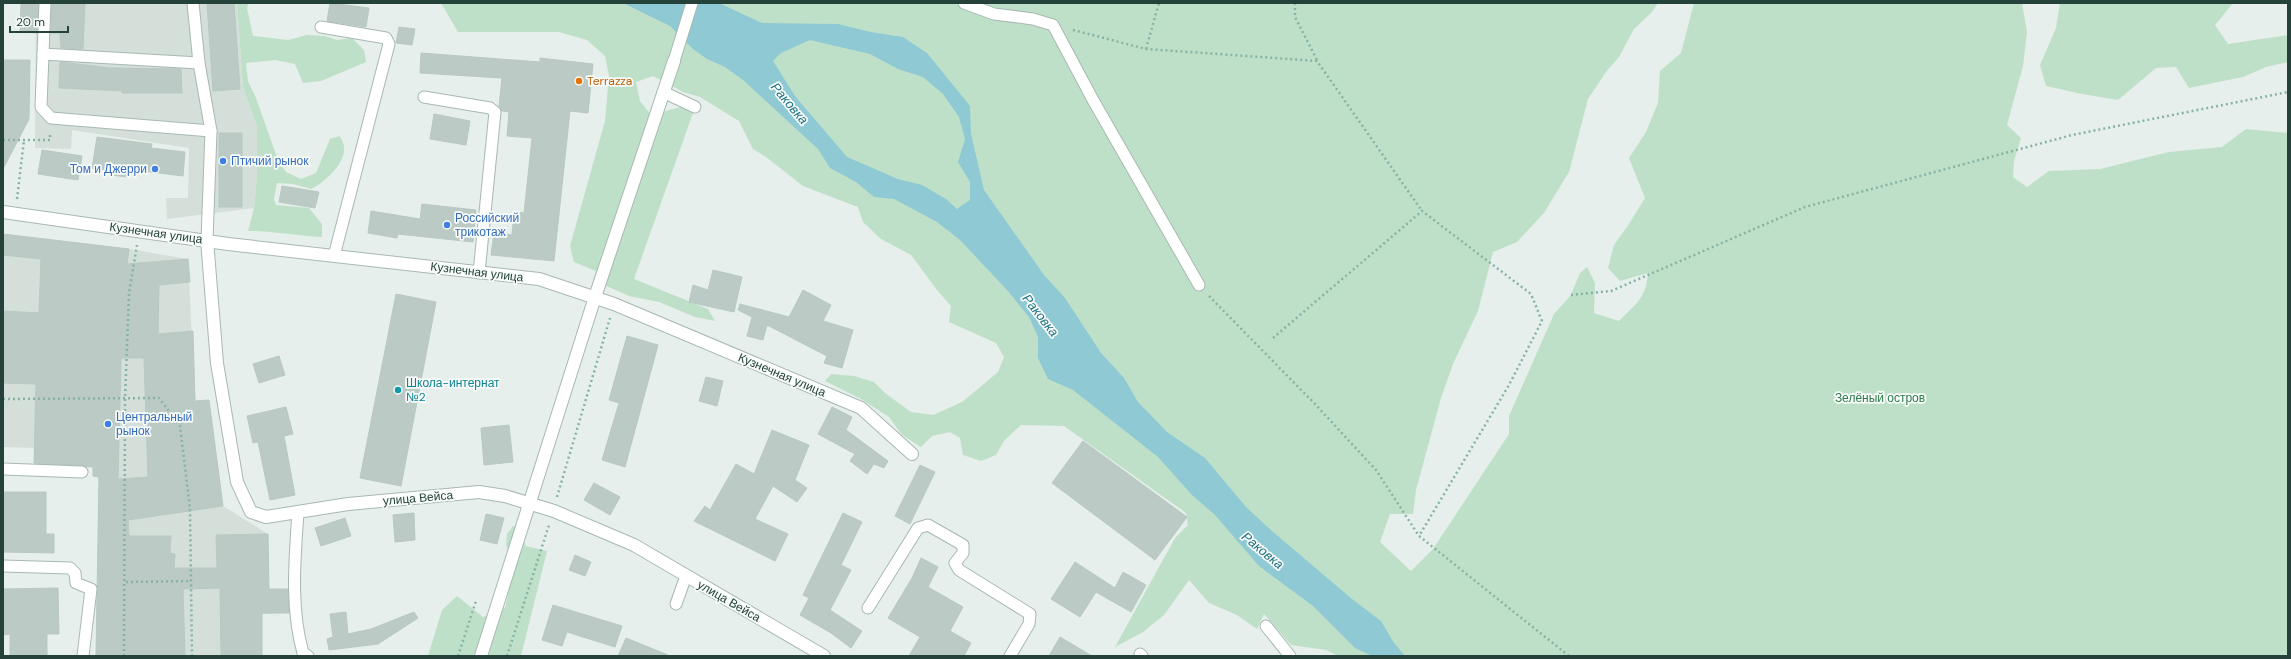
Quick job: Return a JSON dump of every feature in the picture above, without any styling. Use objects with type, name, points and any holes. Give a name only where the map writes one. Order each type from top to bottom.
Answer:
[{"type":"street","points":[[481,656],[531,504],[595,297],[674,61]]},
{"type":"street","name":"Кузнечная улица","points":[[3,212],[334,256],[539,279],[614,304],[861,408],[912,454]]},
{"type":"street","name":"улица Вейса","points":[[207,240],[217,363],[236,482],[251,512],[266,517],[348,504],[479,492],[505,496],[554,511],[634,545],[824,656]]},
{"type":"lane","points":[[45,3],[41,107],[50,118],[211,131]]},
{"type":"lane","points":[[193,3],[199,64],[211,131],[207,240]]},
{"type":"lane","points":[[674,61],[692,3]]},
{"type":"lane","points":[[964,3],[994,14],[1033,19],[1053,25],[1093,100],[1199,285]]},
{"type":"lane","points":[[321,27],[386,38],[389,44],[334,256]]},
{"type":"lane","points":[[43,54],[199,64]]},
{"type":"lane","points":[[663,92],[695,107]]},
{"type":"lane","points":[[424,97],[490,108],[495,112],[479,273]]},
{"type":"lane","points":[[3,469],[82,472]]},
{"type":"lane","points":[[298,512],[295,574],[296,613],[303,652],[308,656]]},
{"type":"lane","points":[[868,608],[918,528],[928,525],[963,544],[963,553],[955,563],[959,570],[1030,614],[1029,624],[1010,656]]},
{"type":"lane","points":[[3,566],[70,568],[75,572],[76,583],[91,589],[84,656]]},
{"type":"lane","points":[[676,604],[686,576]]},
{"type":"lane","points":[[1266,626],[1290,656]]},
{"type":"path","points":[[1146,49],[1159,3]]},
{"type":"path","points":[[1295,3],[1295,17],[1317,61],[1422,211],[1531,294],[1542,321],[1510,384],[1419,536]]},
{"type":"path","points":[[1053,25],[1146,49],[1317,61]]},
{"type":"path","points":[[1571,295],[1611,291],[1805,207],[2072,135],[2288,92]]},
{"type":"path","points":[[3,140],[50,140],[50,118]]},
{"type":"path","points":[[15,214],[24,140]]},
{"type":"path","points":[[1273,338],[1422,211]]},
{"type":"path","points":[[124,656],[126,582],[125,400],[129,293],[138,231]]},
{"type":"path","points":[[1199,285],[1315,404],[1376,470],[1419,536],[1569,656]]},
{"type":"path","points":[[507,656],[554,511],[614,304]]},
{"type":"path","points":[[3,399],[125,400],[159,398],[180,426],[190,508],[192,656]]},
{"type":"path","points":[[126,582],[191,581]]},
{"type":"path","points":[[458,656],[476,601]]},
{"type":"shaded area","points":[[36,3],[237,3],[243,87],[257,126],[257,175],[254,208],[167,219],[166,198],[188,198],[189,148],[72,130],[71,149],[35,148]]},
{"type":"shaded area","name":"Центральный рынок","points":[[3,234],[129,249],[188,259],[195,401],[209,400],[223,506],[268,534],[269,589],[289,589],[290,613],[262,614],[262,656],[96,656],[99,477],[93,476],[93,466],[34,465],[34,448],[3,447]]},
{"type":"green space","points":[[237,3],[249,3],[247,8],[253,36],[288,40],[307,35],[325,36],[337,40],[352,38],[364,50],[366,62],[321,81],[303,83],[295,64],[275,60],[246,63],[248,81],[256,98],[278,160],[286,172],[301,179],[316,173],[330,139],[339,136],[343,143],[344,151],[342,159],[337,167],[325,180],[311,189],[293,184],[277,183],[274,199],[276,205],[309,208],[322,224],[322,237],[248,231],[254,208],[257,175],[257,126],[243,87]]},
{"type":"green space","name":"Зелёный остров","points":[[441,3],[1658,3],[1651,13],[1634,29],[1619,57],[1606,72],[1588,99],[1569,172],[1544,213],[1517,242],[1493,252],[1478,311],[1453,364],[1441,398],[1416,490],[1413,514],[1390,514],[1380,542],[1411,571],[1433,549],[1509,434],[1509,416],[1554,314],[1571,295],[1580,273],[1587,267],[1595,283],[1594,313],[1619,321],[1635,305],[1645,289],[1648,273],[1620,281],[1608,268],[1614,245],[1645,198],[1629,158],[1646,132],[1658,103],[1660,71],[1681,53],[1694,3],[2022,3],[2027,32],[2023,66],[2007,125],[2021,138],[2014,161],[2013,177],[2027,187],[2049,171],[2100,169],[2169,152],[2222,147],[2246,129],[2288,133],[2288,656],[1338,656],[1326,650],[1291,645],[1264,614],[1257,629],[1237,615],[1209,603],[1189,580],[1164,615],[1143,632],[1115,647],[1175,538],[1188,525],[1186,513],[1064,426],[1021,425],[1004,441],[996,455],[981,461],[963,455],[960,438],[950,432],[932,436],[921,447],[902,435],[889,417],[861,399],[825,381],[831,374],[854,376],[874,382],[885,393],[911,412],[933,415],[962,402],[998,372],[1004,357],[996,343],[949,322],[951,306],[911,255],[881,239],[863,222],[858,207],[803,186],[766,157],[753,149],[739,121],[700,97],[683,92],[653,76],[636,82],[640,101],[651,115],[681,107],[693,113],[634,279],[708,309],[715,321],[695,317],[659,302],[629,296],[593,280],[596,271],[574,262],[570,246],[605,121],[609,76],[605,56],[587,40],[559,32],[458,32]]},
{"type":"green space","points":[[2060,3],[2233,3],[2215,25],[2228,44],[2288,35],[2288,62],[2266,67],[2243,77],[2189,88],[2176,67],[2156,68],[2118,100],[2046,86],[2040,65],[2056,28]]},
{"type":"green space","points":[[513,526],[518,527],[526,546],[547,551],[521,656],[428,656],[442,610],[457,596],[483,617],[505,608],[508,594],[510,553],[506,546],[507,534]]},
{"type":"water","name":"Раковка","points":[[623,3],[719,3],[762,23],[838,24],[871,32],[903,37],[927,53],[970,106],[971,134],[984,190],[1044,275],[1065,298],[1101,353],[1124,378],[1138,402],[1167,432],[1205,458],[1246,507],[1272,531],[1352,599],[1381,621],[1394,643],[1405,656],[1372,656],[1355,648],[1313,606],[1259,566],[1215,515],[1192,495],[1158,457],[1073,390],[1048,379],[1038,358],[1038,337],[1029,317],[1008,291],[960,240],[937,222],[894,199],[874,197],[856,182],[830,168],[818,149],[743,80],[725,67],[707,59],[693,49],[670,26]],"holes":[[[810,40],[870,54],[898,69],[923,77],[943,94],[959,117],[965,139],[958,162],[970,182],[970,200],[957,209],[946,199],[922,185],[898,179],[847,157],[795,96],[773,61],[781,53]]]},
{"type":"building","points":[[21,3],[38,3],[37,33],[20,32]]},
{"type":"building","points":[[52,3],[85,3],[83,49],[61,48],[60,33],[51,33]]},
{"type":"building","points":[[207,3],[234,3],[240,89],[213,91]]},
{"type":"building","points":[[330,3],[369,8],[366,27],[327,21]]},
{"type":"building","points":[[399,27],[415,29],[412,45],[396,43]]},
{"type":"building","points":[[421,53],[540,62],[540,58],[593,64],[588,113],[570,111],[554,261],[491,255],[494,233],[512,235],[514,212],[524,213],[532,138],[507,136],[509,112],[502,111],[499,106],[502,78],[420,73]]},
{"type":"building","points":[[3,60],[30,60],[29,119],[3,169]]},
{"type":"building","points":[[60,62],[111,68],[181,69],[182,93],[122,93],[122,91],[59,88]]},
{"type":"building","points":[[434,114],[470,121],[466,145],[430,139]]},
{"type":"building","points":[[219,133],[242,133],[242,207],[219,207]]},
{"type":"building","points":[[97,137],[152,144],[151,148],[185,152],[183,176],[128,169],[127,177],[112,175],[113,171],[92,168]]},
{"type":"building","points":[[42,150],[82,156],[78,180],[38,174]]},
{"type":"building","points":[[282,186],[319,192],[315,208],[279,202]]},
{"type":"building","points":[[422,204],[476,210],[473,242],[398,234],[397,238],[368,233],[371,211],[420,219]]},
{"type":"building","name":"Центральный рынок","points":[[3,234],[129,249],[127,264],[188,259],[190,282],[159,285],[158,334],[193,331],[195,401],[209,400],[223,506],[128,520],[129,536],[171,536],[170,553],[175,554],[174,568],[217,568],[216,535],[268,534],[269,589],[288,589],[289,613],[262,613],[262,656],[221,656],[220,588],[183,589],[185,656],[96,656],[99,477],[93,476],[93,467],[34,463],[36,384],[3,383],[3,311],[39,313],[41,259],[3,255]],"holes":[[[121,358],[144,358],[148,477],[118,479]]]},
{"type":"building","points":[[713,270],[742,277],[734,312],[689,302],[693,285],[708,290]]},
{"type":"building","points":[[803,290],[831,305],[823,321],[853,330],[842,368],[824,363],[827,356],[767,325],[763,340],[747,336],[752,317],[738,310],[740,304],[789,317]]},
{"type":"building","name":"Школа-интернат №2","points":[[396,294],[436,302],[401,486],[360,478]]},
{"type":"building","points":[[627,336],[658,345],[625,467],[602,460],[619,403],[609,400]]},
{"type":"building","points":[[279,356],[285,375],[259,383],[253,364]]},
{"type":"building","points":[[706,377],[723,381],[717,406],[699,401]]},
{"type":"building","points":[[286,407],[293,434],[284,436],[295,495],[270,500],[258,442],[253,443],[247,416]]},
{"type":"building","points":[[832,407],[852,417],[846,430],[888,461],[884,468],[874,464],[867,474],[850,461],[855,454],[818,434]]},
{"type":"building","points":[[509,425],[513,462],[484,465],[481,428]]},
{"type":"building","points":[[772,430],[809,445],[795,480],[807,488],[797,502],[773,486],[755,519],[788,534],[775,561],[694,521],[705,506],[710,510],[736,464],[754,474]]},
{"type":"building","points":[[1083,441],[1187,517],[1155,560],[1052,483]]},
{"type":"building","points":[[920,465],[935,472],[910,524],[895,516]]},
{"type":"building","points":[[594,483],[620,497],[610,515],[584,500]]},
{"type":"building","points":[[3,492],[46,492],[46,534],[54,534],[54,553],[3,552]]},
{"type":"building","points":[[414,513],[415,540],[395,542],[393,515]]},
{"type":"building","points":[[843,513],[862,522],[841,565],[851,570],[830,610],[862,631],[851,648],[831,633],[800,615],[809,598],[803,595]]},
{"type":"building","points":[[486,514],[504,518],[497,544],[480,540]]},
{"type":"building","points":[[345,518],[351,536],[321,546],[315,528]]},
{"type":"building","points":[[575,555],[591,562],[585,576],[569,570]]},
{"type":"building","points":[[921,558],[938,567],[928,587],[963,607],[950,631],[971,643],[964,656],[909,656],[920,637],[888,618],[912,578]]},
{"type":"building","points":[[1075,562],[1115,588],[1123,572],[1146,585],[1131,612],[1096,592],[1080,617],[1051,599]]},
{"type":"building","points":[[58,588],[59,634],[47,634],[47,656],[10,656],[10,634],[3,635],[3,589]]},
{"type":"building","points":[[553,605],[622,626],[615,647],[567,632],[562,646],[542,640]]},
{"type":"building","points":[[346,612],[348,634],[371,629],[414,612],[418,618],[378,644],[329,650],[327,639],[333,637],[330,614]]},
{"type":"building","points":[[1060,637],[1092,656],[1049,656]]},
{"type":"building","points":[[626,638],[668,655],[668,656],[618,656]]},
{"type":"place","name":"Terrazza","points":[[579,81]]},
{"type":"place","name":"Птичий рынок","points":[[223,161]]},
{"type":"place","name":"Том и Джерри","points":[[155,169]]},
{"type":"place","name":"Российский трикотаж","points":[[447,225]]},
{"type":"place","name":"Школа-интернат №2","points":[[398,390]]},
{"type":"place","name":"Центральный рынок","points":[[108,424]]}]
